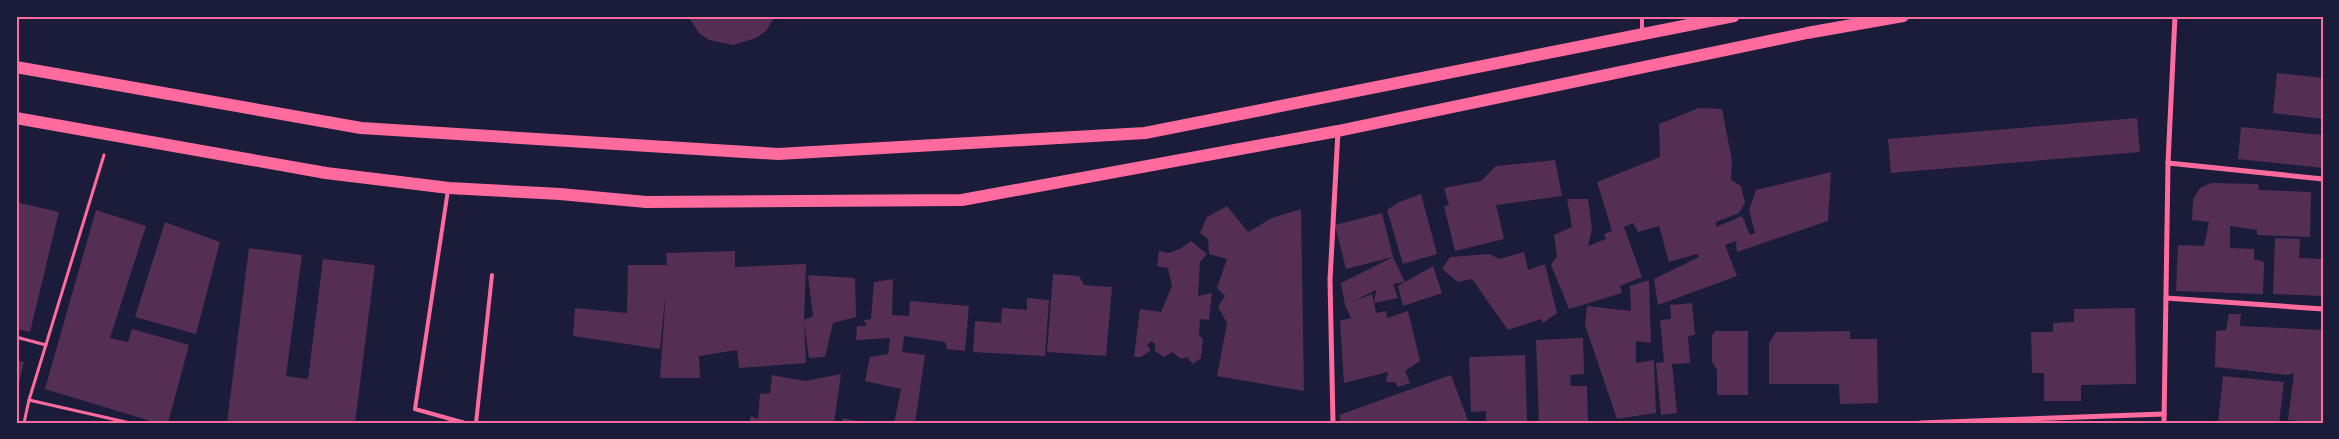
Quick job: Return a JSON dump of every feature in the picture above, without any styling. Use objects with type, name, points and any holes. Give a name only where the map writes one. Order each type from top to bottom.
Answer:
[{"type":"main road","points":[[16,67],[361,128],[778,154],[1145,133],[1642,34],[1697,20],[1734,16]]},
{"type":"main road","points":[[16,118],[326,173],[449,188],[560,194],[646,202],[962,200],[1338,131],[1807,33],[1903,16]]},
{"type":"street","points":[[2164,423],[2168,163],[2175,16]]},
{"type":"street","points":[[1333,423],[1330,280],[1338,131]]},
{"type":"street","points":[[2168,163],[2323,179]]},
{"type":"street","points":[[2166,298],[2323,309]]},
{"type":"street","points":[[1920,423],[2164,414]]},
{"type":"lane","points":[[1642,16],[1642,34]]},
{"type":"lane","points":[[449,188],[415,409],[465,423]]},
{"type":"lane","points":[[476,423],[492,275]]},
{"type":"path","points":[[24,423],[110,135]]},
{"type":"path","points":[[16,337],[46,345]]},
{"type":"path","points":[[30,400],[130,423]]},
{"type":"building","points":[[688,16],[775,16],[766,31],[756,38],[733,45],[709,40],[699,33]]},
{"type":"building","points":[[2277,73],[2323,78],[2323,119],[2273,113]]},
{"type":"building","points":[[1699,108],[1722,109],[1732,161],[1731,180],[1741,186],[1745,203],[1739,213],[1716,222],[1716,227],[1742,216],[1750,235],[1755,233],[1749,210],[1756,190],[1831,172],[1828,221],[1737,252],[1736,241],[1725,245],[1737,276],[1658,305],[1654,279],[1699,257],[1697,254],[1669,262],[1659,226],[1638,232],[1633,223],[1624,227],[1642,277],[1620,286],[1622,293],[1569,309],[1551,265],[1557,256],[1554,235],[1572,227],[1567,199],[1588,199],[1592,229],[1588,246],[1606,239],[1604,234],[1612,231],[1597,182],[1660,157],[1659,124]]},
{"type":"building","points":[[2137,118],[2140,152],[1891,173],[1888,139]]},
{"type":"building","points":[[2241,127],[2323,135],[2323,168],[2238,159]]},
{"type":"building","points":[[1555,160],[1562,196],[1496,205],[1504,239],[1455,251],[1444,206],[1449,205],[1444,188],[1481,181],[1496,166]]},
{"type":"building","points":[[2211,183],[2258,184],[2259,190],[2311,192],[2310,237],[2257,235],[2257,230],[2230,226],[2230,248],[2254,249],[2254,259],[2264,262],[2263,294],[2176,291],[2178,245],[2204,246],[2209,222],[2192,220],[2193,199],[2200,188]]},
{"type":"building","points":[[1421,194],[1437,254],[1403,264],[1387,210],[1399,202]]},
{"type":"building","points":[[16,202],[59,212],[30,332],[16,329]]},
{"type":"building","points":[[1227,206],[1248,232],[1272,218],[1301,209],[1304,391],[1217,376],[1227,323],[1218,307],[1225,296],[1217,288],[1227,259],[1209,254],[1208,239],[1200,233],[1207,217]]},
{"type":"building","points":[[96,210],[146,226],[110,338],[128,342],[132,329],[189,345],[168,423],[157,423],[45,389]]},
{"type":"building","points":[[1382,213],[1393,257],[1346,269],[1335,225]]},
{"type":"building","points":[[165,222],[220,242],[196,334],[135,317]]},
{"type":"building","points":[[2275,238],[2300,239],[2299,258],[2323,259],[2323,296],[2273,294]]},
{"type":"building","points":[[1191,241],[1207,254],[1200,262],[1198,296],[1212,293],[1209,320],[1200,319],[1199,335],[1203,339],[1201,358],[1193,364],[1187,357],[1181,359],[1172,352],[1164,357],[1155,351],[1155,345],[1152,341],[1147,345],[1151,350],[1141,357],[1134,357],[1140,309],[1161,312],[1172,286],[1168,268],[1157,266],[1159,251],[1168,253],[1180,249]]},
{"type":"building","points":[[249,248],[302,255],[286,376],[308,379],[323,259],[375,265],[355,423],[227,423]]},
{"type":"building","points":[[735,251],[735,267],[806,264],[804,320],[813,316],[808,275],[855,278],[856,317],[833,323],[825,357],[809,358],[804,322],[806,363],[739,368],[737,350],[699,356],[700,378],[660,378],[666,291],[660,349],[573,336],[575,308],[627,313],[628,265],[667,265],[666,253]]},
{"type":"building","points":[[1524,252],[1528,270],[1545,264],[1557,313],[1543,323],[1541,319],[1508,330],[1472,279],[1458,282],[1442,269],[1450,257],[1490,254],[1499,259]]},
{"type":"building","points":[[1393,257],[1405,282],[1393,284],[1398,298],[1374,303],[1376,313],[1386,311],[1387,318],[1408,311],[1420,361],[1405,371],[1410,383],[1398,387],[1395,382],[1386,382],[1388,372],[1344,383],[1340,321],[1351,318],[1345,305],[1341,283]],"holes":[[[1376,290],[1374,303],[1372,294],[1352,302]]]},
{"type":"building","points":[[1433,266],[1442,293],[1403,306],[1398,286]]},
{"type":"building","points":[[1053,274],[1079,276],[1084,285],[1112,287],[1106,356],[1047,352]]},
{"type":"building","points":[[893,279],[892,315],[909,316],[910,301],[969,306],[965,351],[947,349],[945,342],[904,336],[902,352],[925,355],[915,423],[894,423],[901,389],[865,381],[870,357],[888,354],[890,338],[856,340],[857,326],[867,326],[864,320],[871,319],[874,282]]},
{"type":"building","points":[[1649,280],[1651,343],[1636,341],[1636,363],[1654,360],[1656,413],[1617,419],[1585,325],[1587,306],[1631,311],[1630,286]]},
{"type":"building","points":[[1027,298],[1049,300],[1045,356],[973,352],[975,321],[1001,323],[1002,308],[1027,310]]},
{"type":"building","points":[[1692,303],[1695,335],[1688,336],[1690,363],[1672,364],[1677,413],[1661,415],[1656,363],[1664,362],[1660,320],[1671,319],[1670,305]]},
{"type":"building","points":[[2135,308],[2136,384],[2081,385],[2081,401],[2044,401],[2044,373],[2032,373],[2031,332],[2053,332],[2053,323],[2074,322],[2074,309]]},
{"type":"building","points":[[2229,314],[2241,314],[2240,326],[2323,330],[2323,423],[2288,420],[2294,373],[2287,375],[2215,367],[2216,331],[2226,330]]},
{"type":"building","points":[[1715,331],[1748,331],[1748,395],[1717,395],[1717,370],[1712,362],[1712,336]]},
{"type":"building","points":[[1850,331],[1850,339],[1877,339],[1878,403],[1840,404],[1839,384],[1769,384],[1769,343],[1776,332]]},
{"type":"building","points":[[1583,338],[1584,374],[1570,375],[1571,386],[1587,386],[1588,423],[1539,423],[1536,340]]},
{"type":"building","points":[[1525,355],[1527,423],[1486,423],[1486,411],[1471,412],[1469,357]]},
{"type":"building","points":[[16,360],[24,362],[17,391],[16,390]]},
{"type":"building","points":[[841,374],[834,423],[749,423],[751,416],[758,419],[760,394],[770,393],[772,375],[805,381]]},
{"type":"building","points":[[1451,375],[1469,423],[1341,423],[1339,415]]},
{"type":"building","points":[[2223,376],[2284,382],[2279,423],[2218,423]]},
{"type":"building","points":[[843,418],[862,422],[862,423],[842,423]]}]
